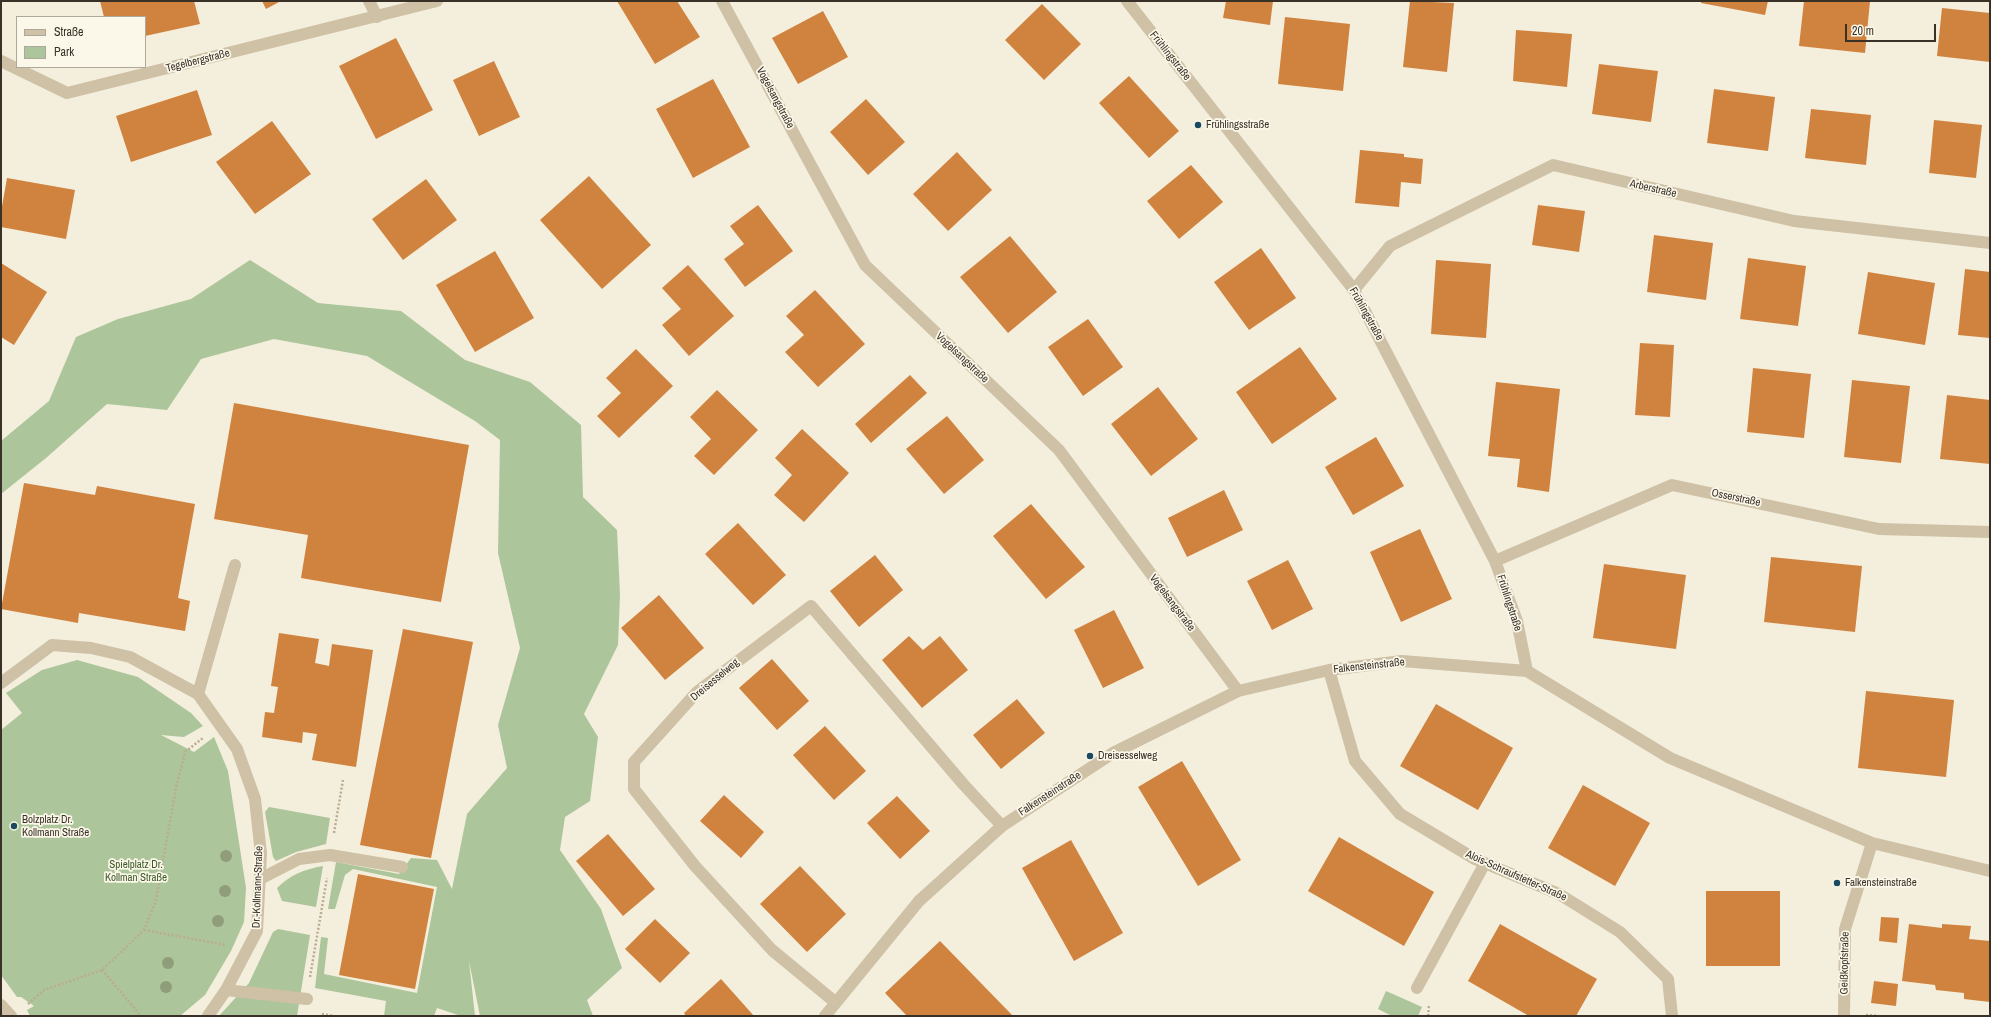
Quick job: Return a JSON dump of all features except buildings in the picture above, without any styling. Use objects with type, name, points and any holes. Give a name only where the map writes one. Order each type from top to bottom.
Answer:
[{"type":"street","points":[[369,1],[377,17]]},
{"type":"street","name":"Tegelbergstraße","points":[[1,61],[67,93],[437,1]]},
{"type":"street","name":"Vogelsangstraße","points":[[722,1],[865,265],[1059,450],[1238,691]]},
{"type":"street","name":"Frühlingstraße","points":[[1127,1],[1354,290],[1496,561],[1517,621],[1527,671]]},
{"type":"street","name":"Arberstraße","points":[[1354,290],[1390,246],[1552,165],[1794,221],[1990,243]]},
{"type":"street","name":"Osserstraße","points":[[1496,561],[1672,485],[1879,529],[1990,532]]},
{"type":"street","points":[[198,694],[235,565]]},
{"type":"street","name":"Dreisesselweg","points":[[835,1002],[772,950],[695,866],[634,789],[634,762],[697,692],[811,606],[964,785],[1002,826]]},
{"type":"street","name":"Dr.-Kollmann-Straße","points":[[1,683],[52,645],[91,648],[130,657],[198,694],[237,749],[256,799],[261,854],[257,931],[226,990],[208,1016]]},
{"type":"street","name":"Falkensteinstraße","points":[[825,1016],[835,1002],[871,962],[919,901],[1002,826],[1113,753],[1238,691],[1329,670],[1402,661],[1527,671],[1670,758],[1872,843],[1990,871]]},
{"type":"street","name":"Alois-Schraufstetter-Straße","points":[[1329,670],[1355,761],[1400,814],[1474,859],[1559,894],[1620,932],[1668,979],[1672,1016]]},
{"type":"street","name":"Geißkopfstraße","points":[[1844,1016],[1845,929],[1872,843]]},
{"type":"street","points":[[260,879],[299,858],[330,855],[402,867]]},
{"type":"street","points":[[1417,988],[1485,863]]},
{"type":"street","points":[[226,990],[306,999]]},
{"type":"street","points":[[1,1004],[10,1016]]},
{"type":"path","points":[[44,990],[102,970],[144,930],[156,900],[176,788],[185,752],[199,740],[222,729]]},
{"type":"path","points":[[333,1016],[304,1010],[343,780]]},
{"type":"path","points":[[144,930],[248,948]]},
{"type":"path","points":[[102,970],[141,1016]]},
{"type":"green space","points":[[250,260],[318,303],[401,311],[465,360],[530,382],[581,425],[583,497],[617,530],[620,595],[618,645],[584,714],[598,737],[590,801],[565,817],[560,850],[601,909],[622,968],[587,1000],[593,1016],[480,1016],[469,961],[475,1016],[461,1016],[437,1008],[434,1016],[384,1016],[386,1001],[315,988],[321,937],[328,938],[324,974],[417,993],[437,887],[353,869],[345,875],[335,909],[328,909],[336,862],[399,874],[411,858],[437,860],[452,889],[467,814],[507,768],[498,725],[520,648],[498,553],[500,440],[475,421],[367,356],[274,339],[201,359],[167,410],[107,404],[46,458],[1,494],[1,441],[49,401],[76,337],[118,319],[191,299]]},
{"type":"green space","name":"Spielplatz Dr. Kollman Straße","points":[[77,660],[138,677],[191,713],[203,726],[184,737],[161,735],[194,752],[214,737],[228,771],[246,888],[244,922],[231,951],[205,995],[180,1016],[30,1016],[27,1010],[34,1006],[21,997],[17,997],[1,975],[1,730],[22,713],[6,693],[42,670]]},
{"type":"green space","points":[[269,807],[330,818],[326,844],[296,852],[276,861],[273,857],[265,812]]},
{"type":"green space","points":[[323,866],[316,907],[282,901],[277,888],[282,883],[298,873]]},
{"type":"green space","points":[[278,929],[310,935],[297,1016],[219,1016],[249,983],[273,932]]},
{"type":"green space","points":[[1386,991],[1422,1007],[1418,1016],[1392,1016],[1378,1009]]},
{"type":"place","name":"Frühlingsstraße","points":[[1198,125]]},
{"type":"place","name":"Dreisesselweg","points":[[1090,756]]},
{"type":"place","name":"Bolzplatz Dr. Kollmann Straße","points":[[14,826]]},
{"type":"place","name":"Falkensteinstraße","points":[[1837,883]]}]
